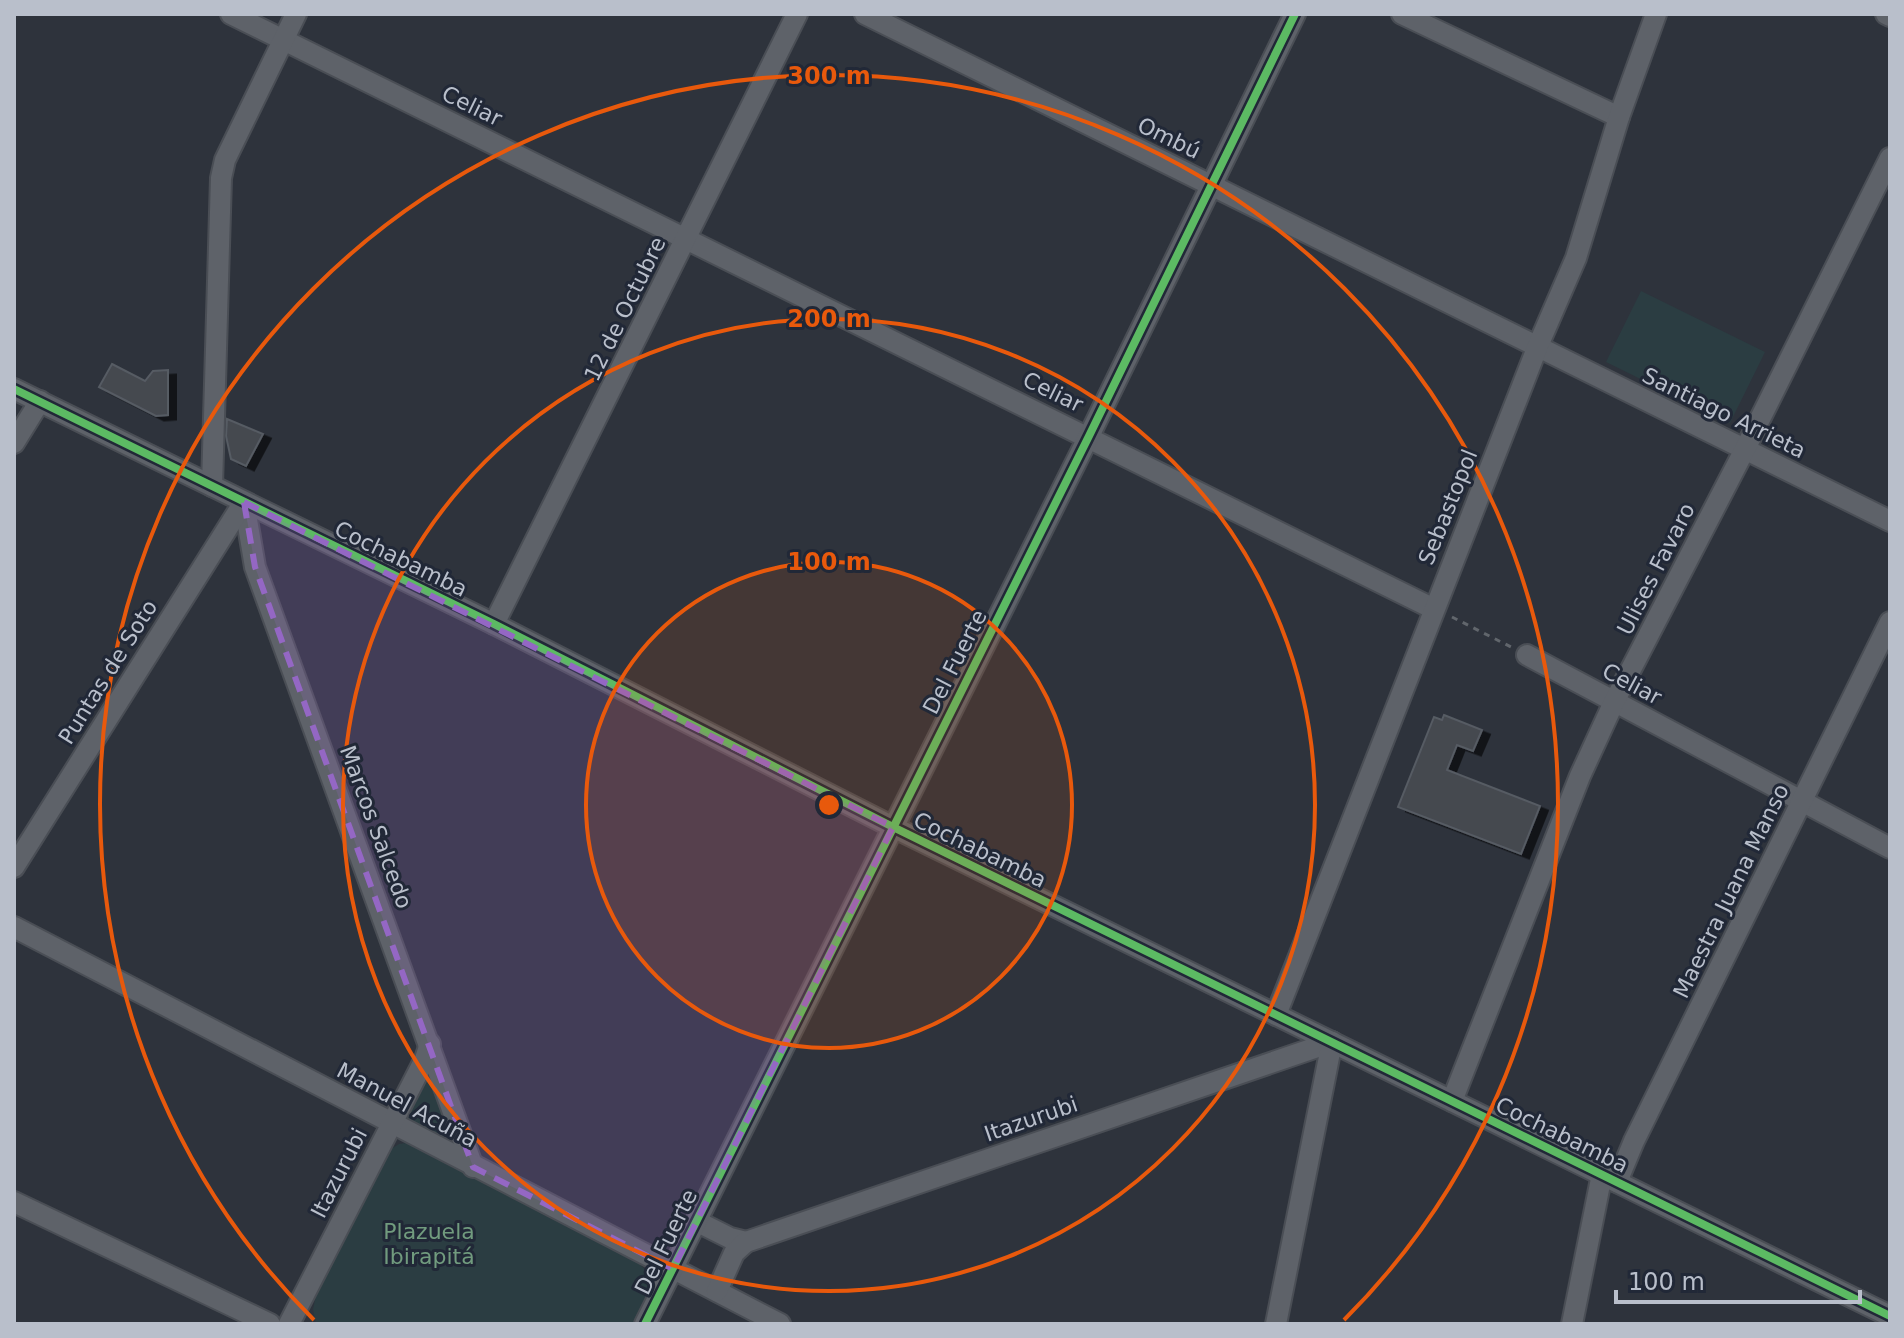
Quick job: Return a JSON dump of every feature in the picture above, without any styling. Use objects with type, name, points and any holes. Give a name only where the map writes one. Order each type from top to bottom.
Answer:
[{"type":"street","name":"Celiar","points":[[231,14],[1434,609]]},
{"type":"street","points":[[212,486],[221,178],[225,160],[296,14]]},
{"type":"street","name":"12 de Octubre","points":[[494,624],[797,14]]},
{"type":"street","name":"Ombú","points":[[865,14],[1537,348]]},
{"type":"street","name":"Del Fuerte","points":[[645,1324],[1089,436],[1295,14]]},
{"type":"street","points":[[1402,14],[1619,117]]},
{"type":"street","name":"Sebastopol","points":[[1276,1015],[1537,348],[1576,258],[1619,117],[1656,14]]},
{"type":"street","name":"Ulises Favaro","points":[[1452,1101],[1580,776],[1614,702],[1890,158]]},
{"type":"street","name":"Santiago Arrieta","points":[[1537,348],[1890,521]]},
{"type":"street","name":"Cochabamba","points":[[14,389],[494,624],[893,827],[1890,1316]]},
{"type":"street","points":[[14,443],[40,401]]},
{"type":"street","name":"Puntas de Soto","points":[[14,867],[244,502]]},
{"type":"street","name":"Marcos Salcedo","points":[[244,502],[255,567],[473,1167]]},
{"type":"street","name":"Maestra Juana Manso","points":[[1572,1324],[1610,1178],[1634,1141],[1890,622]]},
{"type":"street","name":"Celiar","points":[[1527,655],[1890,848]]},
{"type":"street","name":"Manuel Acuña","points":[[14,927],[780,1324]]},
{"type":"street","points":[[1276,1324],[1332,1042]]},
{"type":"street","name":"Itazurubi","points":[[746,1242],[1332,1042]]},
{"type":"street","name":"Itazurubi","points":[[289,1324],[430,1044]]},
{"type":"street","points":[[14,1202],[270,1324]]},
{"type":"street","points":[[696,1221],[730,1238],[746,1242]]},
{"type":"street","points":[[717,1291],[734,1253],[746,1242]]},
{"type":"path","points":[[1434,609],[1527,655]]},
{"type":"highlighted area","points":[[244,502],[893,827],[673,1269],[473,1167],[255,567]]},
{"type":"green space","points":[[1641,291],[1765,352],[1730,423],[1606,362]]},
{"type":"green space","points":[[422,1083],[435,1083],[450,1128],[450,1133],[442,1138],[409,1120],[407,1115]]},
{"type":"green space","name":"Plazuela Ibirapitá","points":[[406,1143],[639,1264],[647,1271],[652,1285],[633,1324],[316,1324],[313,1309],[318,1287],[388,1151]]},
{"type":"building","points":[[112,364],[145,381],[153,371],[168,370],[168,415],[156,416],[99,387]]},
{"type":"building","points":[[227,419],[263,434],[246,466],[231,459],[226,436]]},
{"type":"building","points":[[1444,715],[1482,730],[1473,751],[1457,745],[1447,770],[1540,806],[1521,854],[1398,807],[1434,717],[1442,720]]},
{"type":"cycle path","points":[[645,1324],[1089,436],[1295,14]]},
{"type":"cycle path","points":[[14,389],[494,624],[893,827],[1890,1316]]}]
